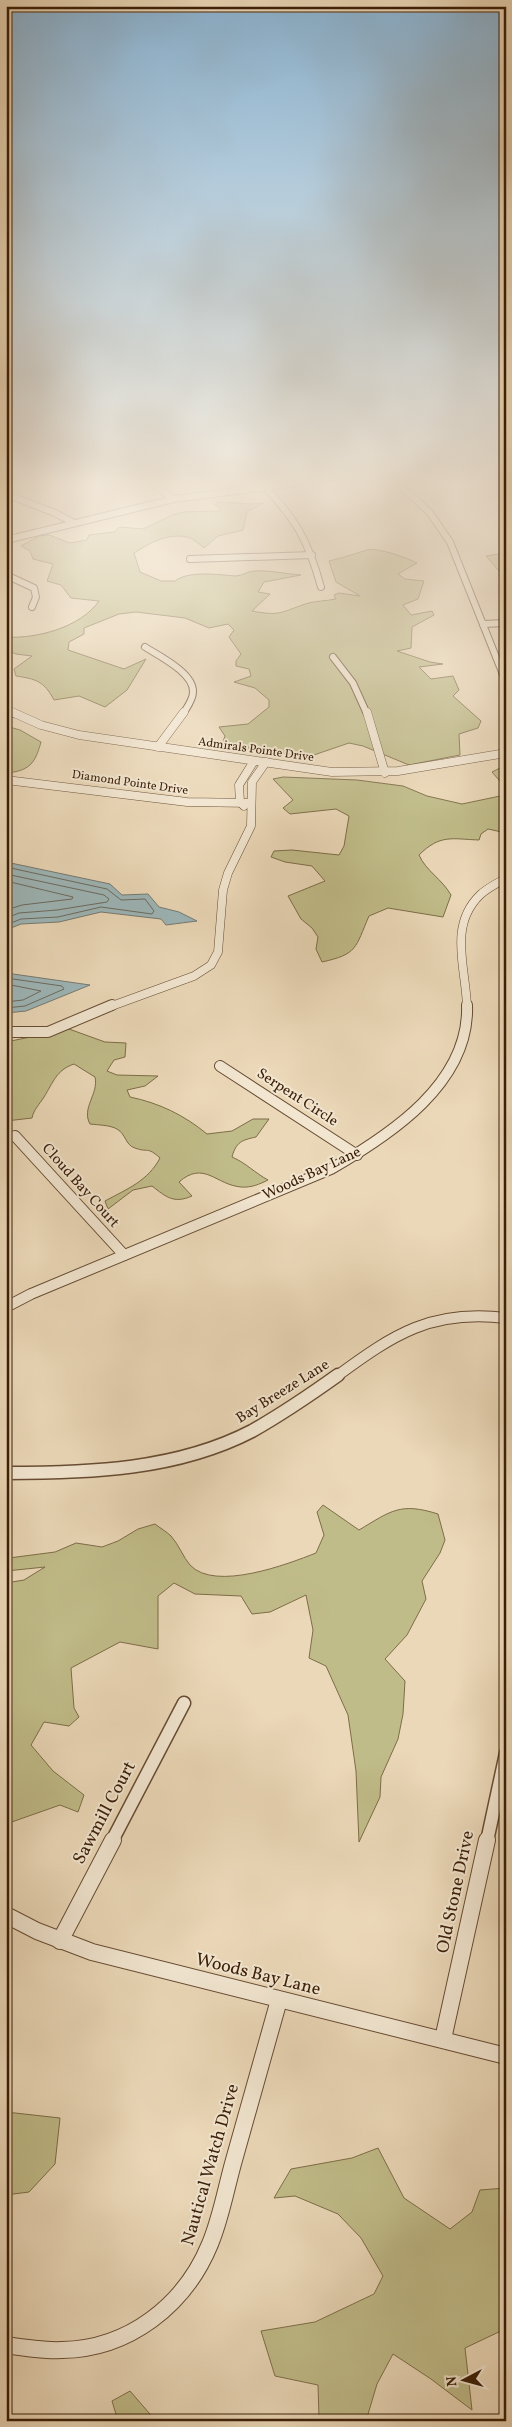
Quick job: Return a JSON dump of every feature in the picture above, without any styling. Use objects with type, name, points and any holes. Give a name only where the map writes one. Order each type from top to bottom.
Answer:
[{"type":"street","points":[[32,608],[35,594]]},
{"type":"street","points":[[471,594],[506,682]]},
{"type":"street","points":[[483,624],[506,623]]},
{"type":"street","points":[[145,647],[183,670],[190,678],[194,691],[188,707],[158,747]]},
{"type":"street","points":[[333,657],[346,672],[361,696],[385,773]]},
{"type":"street","name":"Admirals Pointe Drive","points":[[6,710],[28,720],[68,733],[332,772],[385,773],[429,768],[506,753]]},
{"type":"street","points":[[251,814],[240,802],[239,784],[254,761]]},
{"type":"street","points":[[6,1032],[48,1032],[176,981],[200,974],[216,958],[219,947],[222,890],[228,873],[248,834],[252,782],[266,762]]},
{"type":"street","name":"Diamond Pointe Drive","points":[[6,780],[84,788],[191,803],[251,803]]},
{"type":"street","name":"Woods Bay Lane","points":[[6,1307],[124,1255],[316,1175],[357,1155],[381,1139],[420,1106],[452,1064],[462,1040],[468,1013],[467,983],[459,945],[462,918],[475,899],[506,878]]},
{"type":"street","name":"Serpent Circle","points":[[220,1066],[357,1155]]},
{"type":"street","name":"Cloud Bay Court","points":[[15,1136],[124,1255]]},
{"type":"street","name":"Bay Breeze Lane","points":[[6,1473],[105,1472],[147,1466],[194,1454],[261,1426],[413,1327],[435,1320],[461,1316],[506,1318]]},
{"type":"street","name":"Sawmill Court","points":[[60,1941],[184,1703]]},
{"type":"street","name":"Old Stone Drive","points":[[443,2039],[506,1753]]},
{"type":"street","name":"Woods Bay Lane","points":[[6,1915],[60,1941],[92,1952],[506,2056]]},
{"type":"street","name":"Nautical Watch Drive","points":[[6,2345],[65,2350],[102,2345],[124,2337],[143,2327],[161,2314],[184,2290],[202,2263],[211,2243],[279,2000]]},
{"type":"shaded area","points":[[68,594],[270,594],[252,611],[274,613],[309,603],[336,599],[334,595],[336,594],[360,596],[357,594],[420,594],[418,599],[403,605],[411,615],[432,611],[434,615],[412,627],[411,648],[397,651],[430,662],[443,664],[419,667],[431,679],[453,676],[459,690],[453,696],[481,721],[478,728],[459,734],[460,755],[409,765],[363,746],[349,743],[308,757],[222,744],[225,736],[219,727],[248,724],[269,707],[269,700],[255,688],[234,682],[251,676],[249,669],[236,666],[236,661],[241,654],[229,637],[234,630],[228,624],[209,628],[185,618],[136,612],[119,614],[84,628],[84,634],[69,642],[68,650],[124,669],[146,659],[127,690],[105,707],[79,696],[54,700],[47,689],[39,682],[16,676],[14,669],[32,656],[16,654],[6,650],[6,637],[31,636],[57,630],[81,618],[99,601],[71,598]]},
{"type":"shaded area","points":[[6,726],[20,730],[41,742],[36,756],[30,765],[14,772],[6,773]]},
{"type":"shaded area","points":[[506,765],[506,833],[488,829],[481,834],[479,840],[447,839],[426,848],[419,855],[451,895],[443,917],[388,908],[369,916],[354,948],[343,956],[322,962],[316,949],[318,937],[312,928],[301,919],[288,896],[325,881],[312,866],[285,862],[271,857],[274,851],[292,850],[339,855],[344,846],[349,816],[336,809],[290,814],[283,808],[293,800],[273,779],[283,777],[357,780],[403,786],[427,796],[462,804],[505,795],[505,787],[492,772]]},
{"type":"shaded area","points":[[69,1029],[105,1042],[126,1043],[125,1057],[114,1060],[107,1071],[117,1075],[158,1076],[145,1086],[127,1090],[130,1097],[171,1111],[207,1134],[232,1131],[253,1119],[269,1119],[256,1137],[243,1141],[238,1145],[232,1157],[268,1180],[252,1186],[241,1187],[203,1173],[196,1173],[179,1182],[192,1196],[180,1199],[170,1198],[152,1186],[133,1190],[108,1209],[105,1201],[143,1179],[160,1158],[150,1151],[132,1147],[117,1129],[90,1124],[88,1112],[95,1089],[95,1077],[74,1064],[59,1073],[35,1110],[32,1118],[6,1121],[6,1042]]},
{"type":"shaded area","points":[[323,1505],[359,1530],[396,1510],[425,1510],[438,1514],[445,1540],[440,1553],[422,1581],[426,1599],[407,1635],[385,1659],[405,1681],[403,1714],[398,1739],[381,1777],[380,1797],[359,1842],[356,1771],[348,1715],[326,1666],[309,1658],[313,1630],[306,1595],[270,1612],[252,1614],[241,1596],[195,1594],[174,1583],[158,1596],[158,1649],[120,1642],[71,1668],[74,1708],[79,1717],[69,1726],[44,1722],[31,1745],[53,1771],[84,1795],[78,1812],[60,1805],[6,1824],[6,1583],[24,1580],[45,1567],[6,1571],[6,1561],[9,1558],[55,1552],[76,1543],[102,1547],[118,1541],[138,1529],[155,1524],[171,1536],[190,1565],[201,1573],[216,1576],[233,1576],[252,1573],[270,1569],[316,1553],[324,1535],[317,1512]]},
{"type":"shaded area","points":[[6,2112],[60,2118],[55,2164],[29,2192],[6,2195]]},
{"type":"shaded area","points":[[378,2148],[404,2198],[450,2229],[472,2212],[480,2190],[506,2188],[506,2325],[503,2330],[465,2348],[472,2410],[431,2379],[393,2354],[377,2384],[366,2421],[316,2421],[319,2417],[318,2385],[275,2376],[261,2331],[315,2322],[374,2294],[383,2276],[361,2238],[338,2214],[295,2196],[274,2198],[291,2169],[352,2158]]},
{"type":"shaded area","points":[[130,2391],[156,2421],[118,2421],[112,2401]]},
{"type":"water","points":[[6,862],[110,884],[122,895],[148,894],[159,907],[179,912],[197,921],[166,925],[161,919],[101,912],[59,922],[21,924],[6,930]]},
{"type":"water","points":[[6,973],[90,985],[26,1011],[6,1013]]}]
